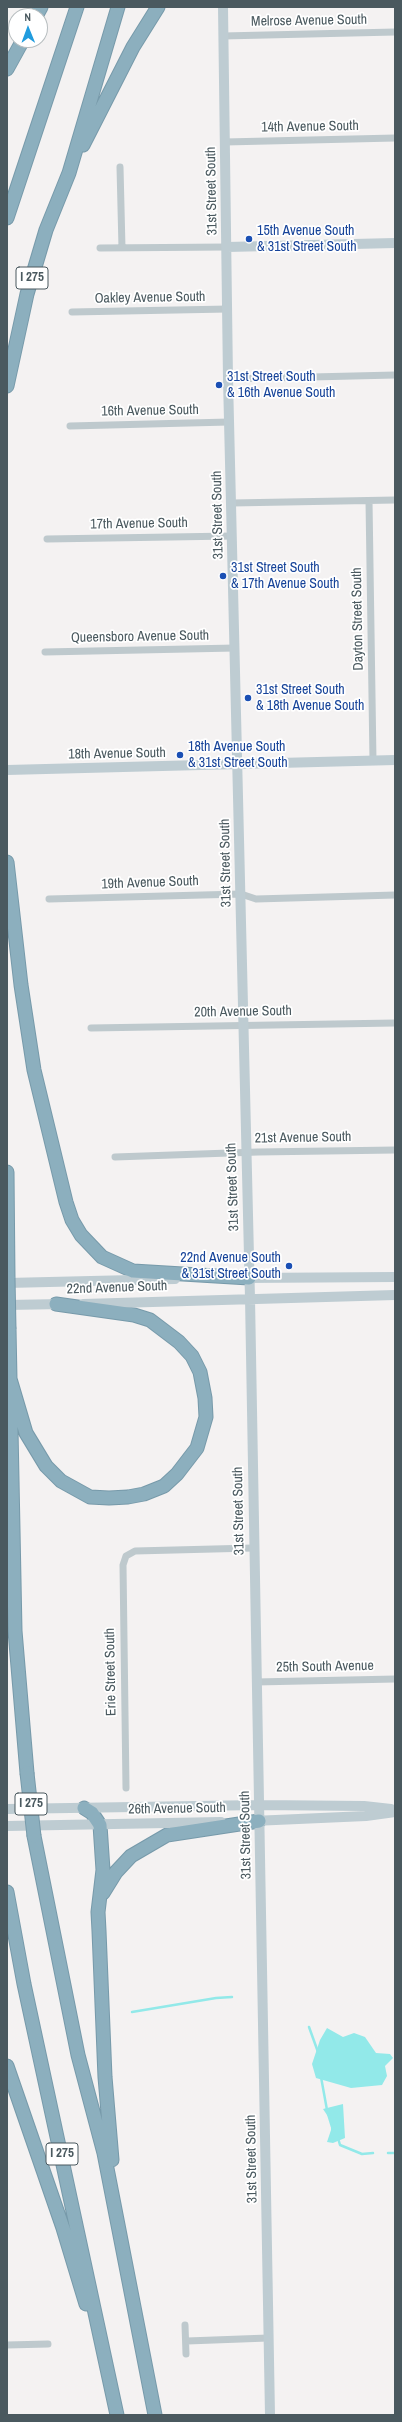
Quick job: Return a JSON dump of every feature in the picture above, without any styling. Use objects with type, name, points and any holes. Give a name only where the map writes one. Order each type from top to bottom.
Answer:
[{"type":"highway","points":[[7,218],[77,7]]},
{"type":"highway","points":[[69,173],[118,7]]},
{"type":"highway","name":"I 275","points":[[7,386],[27,294],[46,230],[69,173],[133,47],[158,7]]},
{"type":"highway","points":[[7,69],[19,48]]},
{"type":"highway","points":[[7,862],[21,985],[34,1070],[66,1202],[72,1220],[81,1236],[102,1257],[133,1271],[249,1278]]},
{"type":"highway","name":"I 275","points":[[7,1172],[15,1631],[34,1836],[73,2032],[104,2153],[114,2212],[155,2415]]},
{"type":"highway","points":[[10,1379],[26,1433],[46,1466],[61,1481],[90,1496],[109,1498],[128,1497],[144,1494],[164,1486],[177,1474],[197,1448],[206,1417],[205,1398],[200,1372],[192,1356],[179,1342],[150,1320],[134,1315],[56,1304]]},
{"type":"highway","points":[[84,1808],[92,1814],[100,1825],[104,1870],[98,1912],[105,2077],[114,2212]]},
{"type":"highway","points":[[98,1912],[104,1890],[116,1872],[131,1856],[146,1846],[167,1835],[259,1821]]},
{"type":"highway","name":"I 275","points":[[7,1892],[24,1984],[117,2415]]},
{"type":"highway","points":[[7,2066],[63,2228],[111,2384]]},
{"type":"street","name":"31st Street South","points":[[223,7],[228,379],[241,894],[245,1152],[250,1298],[253,1548],[270,2415]]},
{"type":"street","name":"Melrose Avenue South","points":[[223,36],[395,32]]},
{"type":"street","name":"14th Avenue South","points":[[225,142],[395,138]]},
{"type":"street","points":[[120,167],[122,248]]},
{"type":"street","points":[[100,248],[395,243]]},
{"type":"street","name":"Oakley Avenue South","points":[[72,312],[228,309]]},
{"type":"street","points":[[228,379],[395,375]]},
{"type":"street","name":"16th Avenue South","points":[[70,426],[229,422]]},
{"type":"street","points":[[232,504],[395,500]]},
{"type":"street","name":"Dayton Street South","points":[[369,501],[373,761]]},
{"type":"street","name":"17th Avenue South","points":[[47,539],[232,536]]},
{"type":"street","name":"Queensboro Avenue South","points":[[45,652],[235,648]]},
{"type":"street","name":"18th Avenue South","points":[[7,770],[395,760]]},
{"type":"street","name":"19th Avenue South","points":[[49,899],[241,894],[256,899],[395,895]]},
{"type":"street","name":"20th Avenue South","points":[[91,1028],[243,1024],[395,1023]]},
{"type":"street","name":"21st Avenue South","points":[[115,1157],[245,1152],[395,1150]]},
{"type":"street","name":"22nd Avenue South","points":[[7,1283],[249,1278],[395,1277]]},
{"type":"street","name":"22nd Avenue South","points":[[7,1305],[395,1295]]},
{"type":"street","name":"Erie Street South","points":[[126,1788],[123,1565],[126,1556],[135,1551],[253,1548]]},
{"type":"street","name":"25th South Avenue","points":[[256,1682],[395,1679]]},
{"type":"street","name":"26th Avenue South","points":[[7,1809],[259,1805],[364,1806],[395,1810]]},
{"type":"street","name":"26th Avenue South","points":[[7,1826],[259,1821],[366,1816],[395,1810]]},
{"type":"street","points":[[185,2325],[187,2341],[186,2354]]},
{"type":"street","points":[[187,2341],[268,2338]]},
{"type":"street","points":[[7,2345],[48,2344]]},
{"type":"water","points":[[327,2028],[343,2037],[354,2033],[365,2037],[376,2053],[390,2054],[393,2058],[385,2066],[387,2076],[382,2085],[351,2088],[316,2078],[312,2064],[320,2040]]},
{"type":"water","points":[[343,2104],[345,2138],[333,2143],[327,2142],[331,2130],[331,2121],[323,2109]]},
{"type":"waterway","points":[[132,2012],[216,1998],[232,1997]]},
{"type":"waterway","points":[[309,2027],[318,2052]]},
{"type":"waterway","points":[[321,2077],[327,2110]]},
{"type":"waterway","points":[[328,2114],[332,2127]]},
{"type":"waterway","points":[[338,2138],[340,2145],[362,2154],[373,2153]]},
{"type":"waterway","points":[[388,2153],[395,2153]]},
{"type":"place","name":"15th Avenue South & 31st Street South","points":[[249,239]]},
{"type":"place","name":"31st Street South & 16th Avenue South","points":[[219,385]]},
{"type":"place","name":"31st Street South & 17th Avenue South","points":[[223,576]]},
{"type":"place","name":"31st Street South & 18th Avenue South","points":[[248,698]]},
{"type":"place","name":"18th Avenue South & 31st Street South","points":[[180,755]]},
{"type":"place","name":"22nd Avenue South & 31st Street South","points":[[289,1266]]}]
